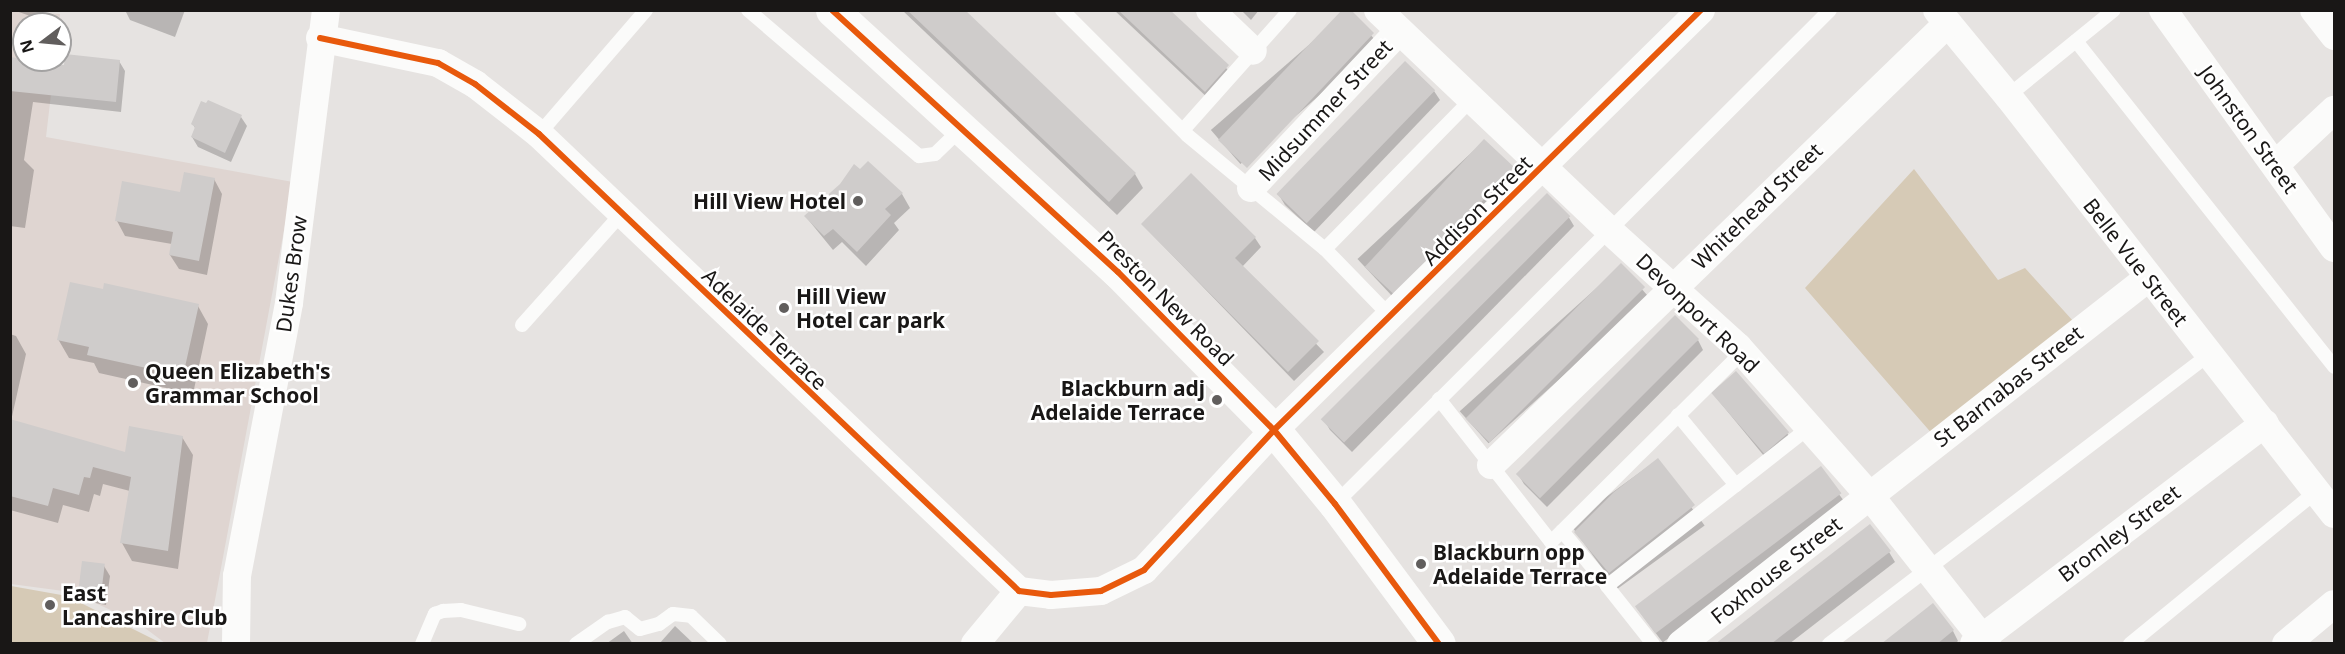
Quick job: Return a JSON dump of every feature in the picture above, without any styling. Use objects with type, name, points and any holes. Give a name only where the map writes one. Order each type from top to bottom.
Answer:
[{"type":"highway","name":"Preston New Road","points":[[832,10],[1118,272],[1274,430],[1335,504],[1439,644]]},
{"type":"street","name":"Dukes Brow","points":[[236,644],[237,576],[289,303],[320,38],[326,10]]},
{"type":"street","points":[[1210,10],[1253,51]]},
{"type":"street","name":"Devonport Road","points":[[1378,10],[1610,231],[1674,286],[1742,352],[1870,496],[1929,569],[1981,641]]},
{"type":"street","name":"Addison Street","points":[[1274,430],[1701,10]]},
{"type":"street","name":"Johnston Street","points":[[2168,12],[2334,248]]},
{"type":"street","name":"Belle Vue Street","points":[[1942,17],[2008,96],[2148,279],[2265,423],[2334,514]]},
{"type":"street","name":"Whitehead Street","points":[[1491,465],[1674,286],[1942,17]]},
{"type":"street","name":"Midsummer Street","points":[[1251,188],[1399,31]]},
{"type":"street","name":"Adelaide Terrace","points":[[320,38],[438,63],[474,84],[539,134],[1019,591]]},
{"type":"street","points":[[2275,165],[2334,110]]},
{"type":"street","name":"St Barnabas Street","points":[[1870,496],[2148,279]]},
{"type":"street","name":"Bromley Street","points":[[1981,641],[2265,423]]},
{"type":"street","points":[[975,644],[1019,591],[1051,595],[1101,591],[1144,570],[1274,430]]},
{"type":"street","name":"Foxhouse Street","points":[[1681,644],[1870,496]]},
{"type":"street","points":[[2286,644],[2334,604]]},
{"type":"lane","points":[[539,134],[646,10]]},
{"type":"lane","points":[[748,10],[919,156],[936,154],[962,128]]},
{"type":"lane","points":[[1062,10],[1183,130],[1324,249],[1391,317]]},
{"type":"lane","points":[[1183,130],[1290,10]]},
{"type":"lane","points":[[1335,504],[1830,10]]},
{"type":"lane","points":[[2008,96],[2114,10]]},
{"type":"lane","points":[[2076,41],[2334,367]]},
{"type":"lane","points":[[1324,249],[1471,100]]},
{"type":"lane","points":[[522,325],[622,213]]},
{"type":"lane","points":[[1439,399],[1551,542],[1742,352]]},
{"type":"lane","points":[[1830,644],[2209,355]]},
{"type":"lane","points":[[1678,415],[1736,485]]},
{"type":"lane","points":[[1608,586],[1810,428]]},
{"type":"lane","points":[[2130,644],[2317,491]]},
{"type":"lane","points":[[1562,531],[1653,644]]},
{"type":"lane","points":[[422,644],[435,614],[443,611],[462,610],[519,624]]},
{"type":"lane","points":[[576,644],[608,622],[625,617],[640,629],[659,624],[673,614],[691,616],[720,644]]},
{"type":"shaded area","name":"Queen Elizabeth's Grammar School","points":[[11,11],[27,12],[12,12],[12,72],[54,72],[46,137],[293,182],[207,643],[165,643],[137,622],[71,592],[11,584]]},
{"type":"shaded area","points":[[1914,169],[1998,280],[2025,268],[2074,322],[1934,436],[1805,288]]},
{"type":"shaded area","name":"East Lancashire Club","points":[[11,586],[67,596],[161,643],[11,643]]},
{"type":"building","points":[[907,10],[965,10],[1136,173],[1109,202]]},
{"type":"building","points":[[1118,10],[1170,10],[1229,65],[1205,92]]},
{"type":"building","points":[[1342,10],[1351,10],[1374,33],[1247,168],[1218,140]]},
{"type":"building","points":[[72,55],[120,60],[116,102],[10,91],[10,57],[12,57],[12,72],[72,72]]},
{"type":"building","points":[[1405,61],[1435,90],[1307,223],[1276,194]]},
{"type":"building","points":[[208,100],[242,115],[225,153],[191,137],[195,127],[191,124],[201,101],[206,103]]},
{"type":"building","points":[[1484,139],[1514,167],[1395,295],[1365,267]]},
{"type":"building","name":"Hill View Hotel","points":[[868,161],[903,193],[885,209],[891,215],[857,252],[833,229],[824,236],[804,216],[840,184],[854,164],[860,169]]},
{"type":"building","points":[[184,172],[215,178],[199,261],[169,255],[173,232],[115,221],[122,181],[180,192]]},
{"type":"building","points":[[1191,173],[1256,237],[1235,258],[1319,341],[1288,372],[1141,224]]},
{"type":"building","points":[[1547,193],[1570,216],[1344,443],[1321,419]]},
{"type":"building","points":[[1621,263],[1645,287],[1489,443],[1465,419]]},
{"type":"building","points":[[70,282],[103,289],[104,283],[199,304],[183,376],[87,355],[89,347],[57,340]]},
{"type":"building","points":[[1675,315],[1699,339],[1540,498],[1516,474]]},
{"type":"building","points":[[1736,371],[1789,432],[1764,454],[1711,393]]},
{"type":"building","points":[[10,419],[125,452],[129,426],[183,436],[168,551],[120,543],[131,477],[93,467],[90,478],[84,477],[79,495],[53,488],[48,506],[10,496]]},
{"type":"building","points":[[1658,458],[1695,505],[1609,573],[1574,532],[1614,492]]},
{"type":"building","points":[[1821,466],[1841,493],[1655,633],[1635,606]]},
{"type":"building","points":[[1870,524],[1891,551],[1771,644],[1715,644]]},
{"type":"building","points":[[82,561],[105,564],[101,595],[78,592]]},
{"type":"building","points":[[1933,603],[1954,630],[1937,644],[1881,644]]},
{"type":"cycle path","points":[[832,10],[1118,272],[1274,430],[1335,504],[1439,644]]},
{"type":"cycle path","points":[[320,38],[438,63],[475,84],[539,134],[1019,591],[1051,595],[1101,591],[1144,570],[1274,430],[1701,10]]},
{"type":"place","name":"Hill View Hotel","points":[[858,201]]},
{"type":"place","name":"Hill View Hotel car park","points":[[784,308]]},
{"type":"place","name":"Queen Elizabeth's Grammar School","points":[[133,383]]},
{"type":"place","name":"Blackburn adj Adelaide Terrace","points":[[1217,400]]},
{"type":"place","name":"Blackburn opp Adelaide Terrace","points":[[1421,564]]},
{"type":"place","name":"East Lancashire Club","points":[[50,605]]}]
